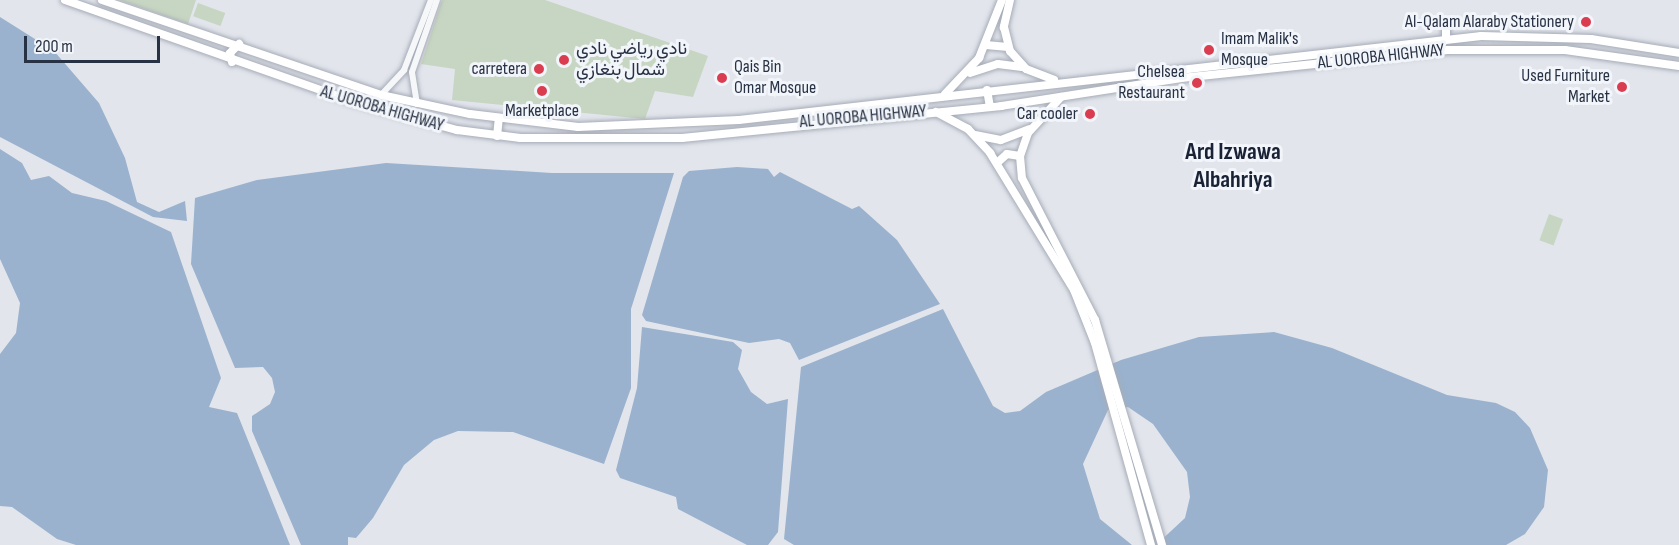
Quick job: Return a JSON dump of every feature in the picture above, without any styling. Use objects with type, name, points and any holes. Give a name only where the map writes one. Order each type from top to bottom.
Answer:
[{"type":"main road","name":"AL UOROBA HIGHWAY","points":[[65,0],[232,62],[388,112],[497,136],[657,140],[930,111],[990,107],[1068,93],[1460,50],[1565,50],[1679,66]]},
{"type":"main road","name":"AL UOROBA HIGHWAY","points":[[102,0],[239,44],[381,95],[499,118],[578,128],[656,127],[1446,39],[1560,36],[1679,53]]},
{"type":"main road","points":[[945,95],[966,75],[986,45],[1002,0]]},
{"type":"main road","points":[[1010,0],[1004,23],[1008,46],[1026,69]]},
{"type":"main road","points":[[1446,27],[1446,39]]},
{"type":"main road","points":[[232,62],[230,53],[239,44]]},
{"type":"main road","points":[[986,45],[1008,46]]},
{"type":"main road","points":[[966,75],[992,64],[1026,69],[1064,81]]},
{"type":"main road","points":[[987,90],[990,107]]},
{"type":"main road","points":[[930,111],[974,134],[1006,139],[1030,127],[1068,93]]},
{"type":"main road","points":[[497,136],[499,118]]},
{"type":"main road","points":[[1030,127],[1020,156],[1027,193],[1080,284],[1162,545]]},
{"type":"main road","points":[[974,134],[997,163],[1067,277],[1102,355],[1151,545]]},
{"type":"main road","points":[[997,163],[1007,154],[1020,156]]},
{"type":"street","points":[[381,95],[404,70],[430,0]]},
{"type":"street","points":[[418,104],[412,72],[437,0]]},
{"type":"green space","points":[[119,0],[196,0],[188,24]]},
{"type":"green space","name":"نادي رياضي نادي شمال بنغازي","points":[[442,0],[545,0],[708,56],[693,97],[655,91],[645,119],[452,100],[455,69],[421,64]]},
{"type":"green space","points":[[198,3],[225,13],[220,26],[193,16]]},
{"type":"green space","points":[[1549,214],[1563,219],[1554,245],[1539,240]]},
{"type":"water","points":[[0,17],[54,51],[99,103],[125,158],[137,202],[159,212],[185,201],[187,221],[153,217],[0,137]]},
{"type":"water","points":[[0,149],[22,163],[31,180],[49,176],[72,193],[106,201],[171,232],[221,378],[209,407],[237,413],[290,545],[76,545],[57,539],[12,507],[0,506],[0,354],[16,333],[20,303],[0,259]]},
{"type":"water","points":[[386,163],[552,173],[674,173],[631,309],[631,388],[604,464],[513,432],[458,431],[434,440],[404,465],[373,518],[356,538],[348,537],[348,545],[301,545],[252,431],[252,416],[270,404],[275,392],[272,378],[263,367],[235,368],[191,264],[195,198],[257,180]]},
{"type":"water","points":[[737,167],[768,169],[774,177],[780,172],[852,209],[859,206],[897,240],[940,304],[799,360],[790,343],[779,339],[749,343],[646,321],[642,315],[683,177],[689,171]]},
{"type":"water","points":[[943,309],[993,406],[1005,413],[1020,411],[1046,392],[1121,360],[1199,337],[1274,332],[1332,348],[1447,395],[1496,403],[1515,412],[1530,428],[1548,470],[1544,507],[1525,534],[1506,545],[1156,545],[1185,518],[1190,497],[1187,472],[1153,424],[1128,407],[1108,410],[1083,464],[1100,519],[1132,545],[794,545],[784,539],[801,367]]},
{"type":"water","points":[[642,327],[733,342],[742,350],[738,369],[751,392],[767,404],[788,399],[778,532],[768,545],[747,545],[678,509],[676,497],[620,478],[616,470],[637,388]]},
{"type":"place","name":"Al-Qalam Alaraby Stationery","points":[[1586,22]]},
{"type":"place","name":"Imam Malik's Mosque","points":[[1209,50]]},
{"type":"place","name":"نادي رياضي نادي شمال بنغازي","points":[[564,60]]},
{"type":"place","name":"carretera","points":[[539,69]]},
{"type":"place","name":"Qais Bin Omar Mosque","points":[[722,78]]},
{"type":"place","name":"Chelsea Restaurant","points":[[1197,83]]},
{"type":"place","name":"Used Furniture Market","points":[[1622,87]]},
{"type":"place","name":"Marketplace","points":[[542,91]]},
{"type":"place","name":"Car cooler","points":[[1090,114]]},
{"type":"district","name":"Ard Izwawa Albahriya","points":[[1233,166]]}]
